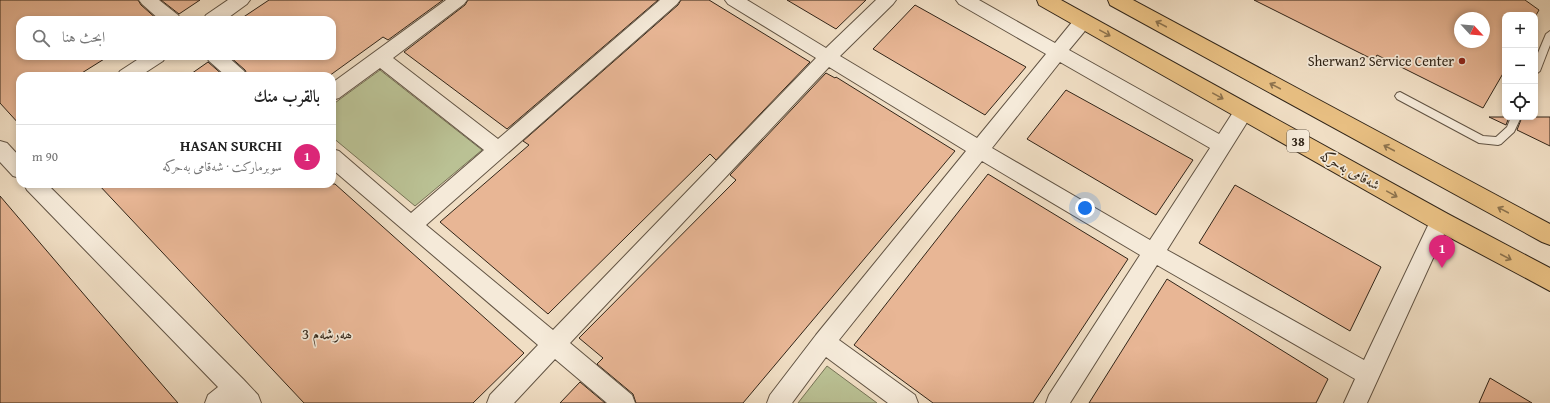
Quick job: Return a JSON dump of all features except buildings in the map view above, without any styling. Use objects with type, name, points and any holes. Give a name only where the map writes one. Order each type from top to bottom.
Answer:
[{"type":"main road","name":"شەقامی بەحرکە","points":[[1046,0],[1440,221],[1550,280]]},
{"type":"main road","points":[[1117,0],[1550,235]]},
{"type":"street","points":[[148,0],[167,16]]},
{"type":"street","points":[[218,16],[241,0]]},
{"type":"street","points":[[336,90],[458,0]]},
{"type":"street","points":[[410,225],[671,0]]},
{"type":"street","points":[[734,0],[980,150],[1154,253],[1368,374]]},
{"type":"street","points":[[498,403],[828,57],[887,0]]},
{"type":"street","points":[[965,0],[1222,145]]},
{"type":"street","points":[[778,403],[824,342],[1083,21]]},
{"type":"street","points":[[380,58],[497,149]]},
{"type":"street","points":[[132,72],[151,60]]},
{"type":"street","points":[[220,60],[233,72]]},
{"type":"street","points":[[1057,403],[1244,111]]},
{"type":"street","points":[[6,152],[16,165]]},
{"type":"street","points":[[336,160],[410,225],[624,403]]},
{"type":"street","points":[[38,188],[250,403]]},
{"type":"street","points":[[1355,403],[1440,221]]},
{"type":"street","points":[[824,342],[907,403]]},
{"type":"street","points":[[216,403],[235,387]]},
{"type":"lane","points":[[1538,64],[1550,34]]},
{"type":"lane","points":[[1400,96],[1482,140],[1498,141],[1511,129],[1515,120]]},
{"type":"green space","points":[[380,70],[482,150],[415,206],[336,140],[336,102]]},
{"type":"green space","points":[[827,366],[877,403],[798,403]]},
{"type":"place","name":"Sherwan2 Service Center","points":[[1462,61]]},
{"type":"place","name":"HASAN SURCHI","points":[[1442,268]]},
{"type":"district","name":"ھەرشەم 3","points":[[327,333]]}]
